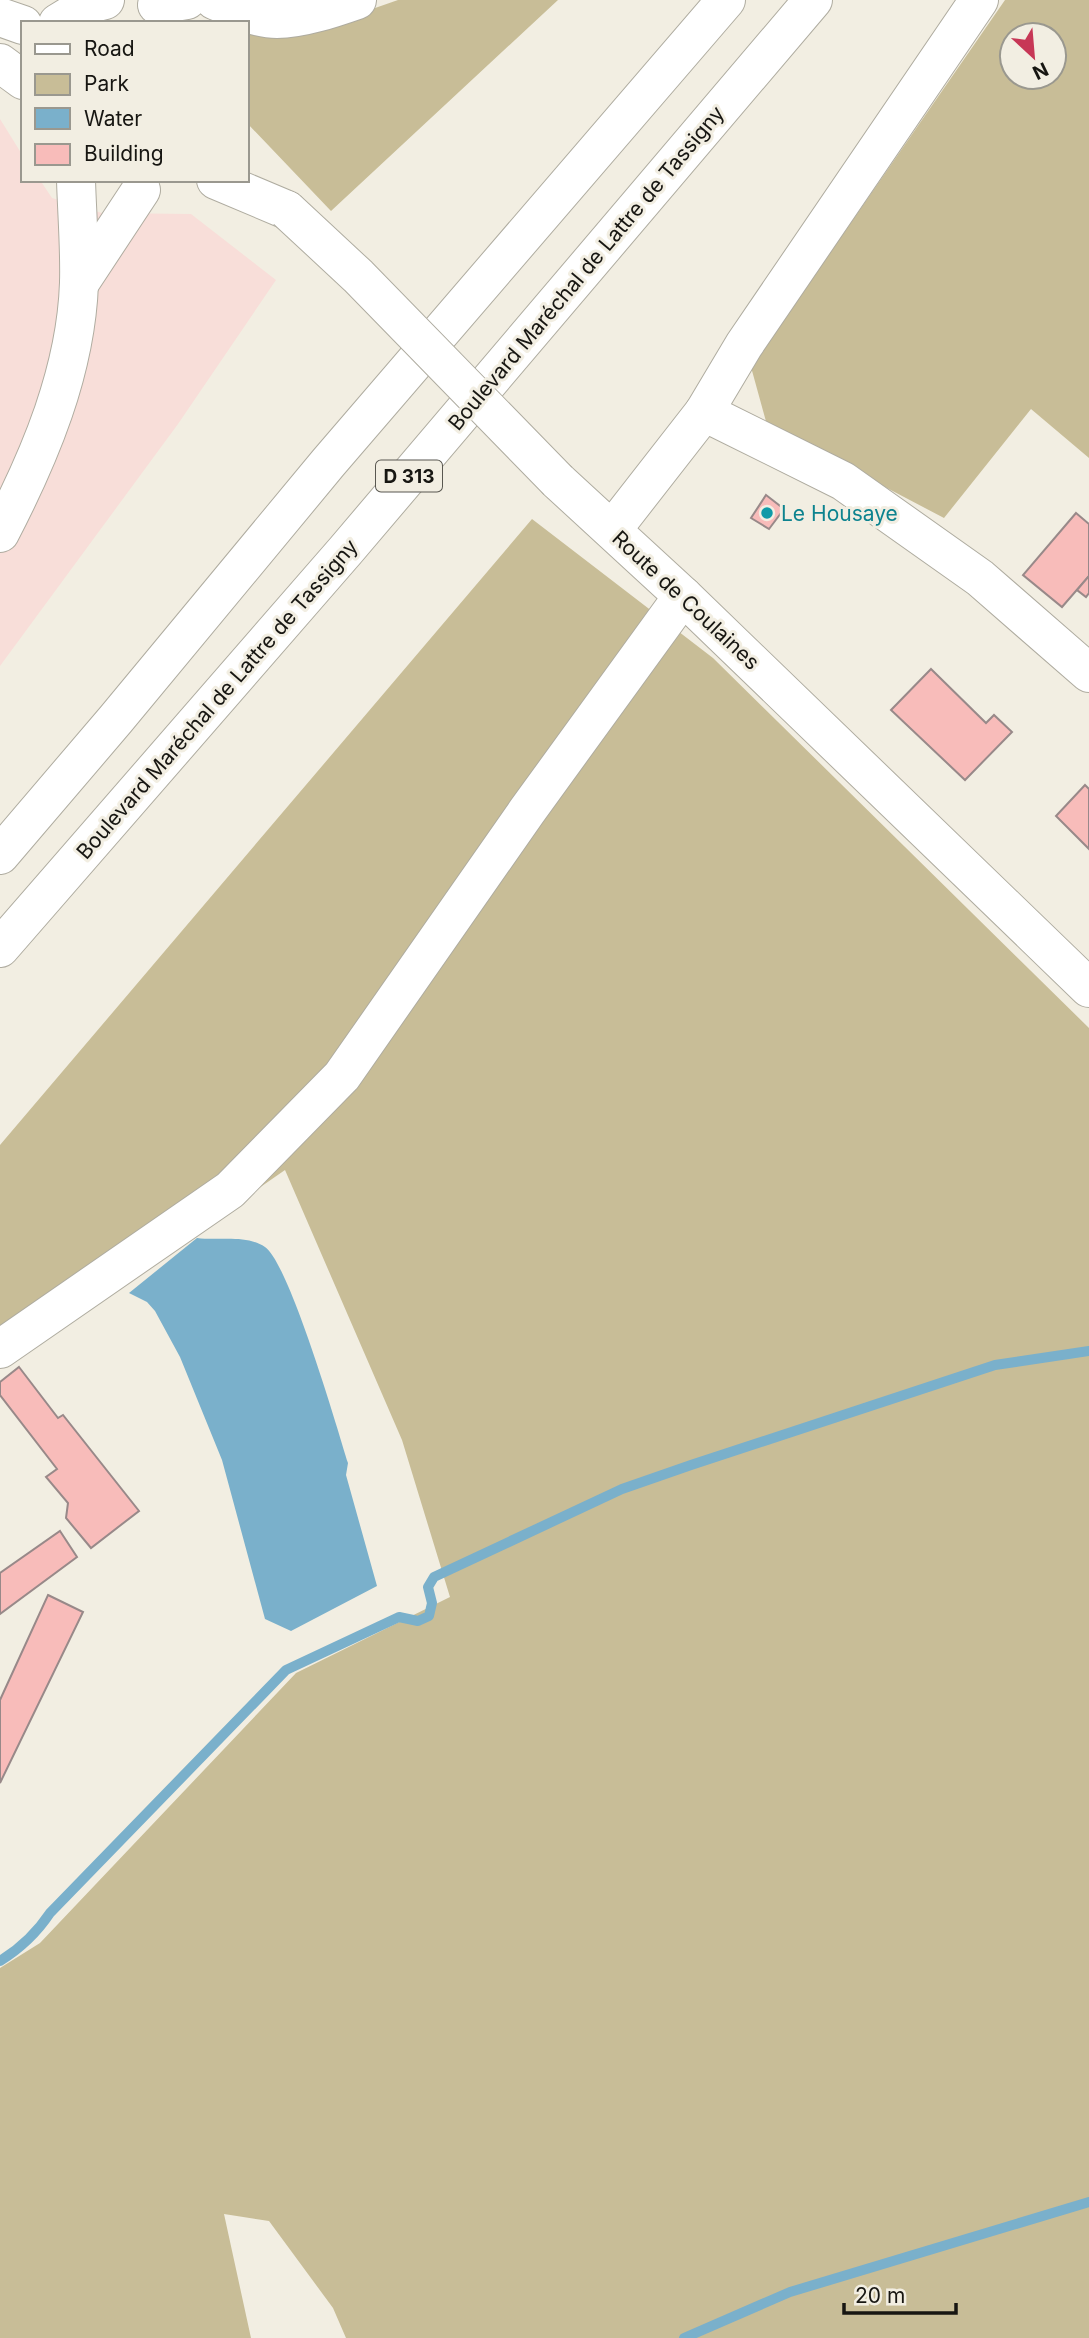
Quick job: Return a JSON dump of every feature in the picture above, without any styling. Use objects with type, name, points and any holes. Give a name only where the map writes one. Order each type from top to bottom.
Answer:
[{"type":"main road","points":[[214,0],[247,13],[277,19],[328,10],[357,0]]},
{"type":"main road","points":[[0,855],[337,453],[726,0]]},
{"type":"main road","name":"Boulevard Maréchal de Lattre de Tassigny","points":[[0,948],[346,550],[813,0]]},
{"type":"main road","points":[[612,530],[704,412],[744,345],[979,0]]},
{"type":"main road","points":[[0,16],[21,23]]},
{"type":"main road","points":[[0,62],[21,78]]},
{"type":"main road","name":"Route de Coulaines","points":[[248,165],[287,210],[358,276],[558,481],[683,596],[1089,988]]},
{"type":"main road","points":[[0,533],[23,489],[54,412],[70,357],[79,284],[77,182]]},
{"type":"main road","points":[[83,182],[107,190],[154,185]]},
{"type":"main road","name":"Route de Coulaines","points":[[221,182],[287,210]]},
{"type":"main road","points":[[79,284],[154,185]]},
{"type":"main road","points":[[704,412],[844,481],[981,578],[1089,673]]},
{"type":"main road","points":[[0,1349],[229,1190],[342,1076],[527,811],[683,596]]},
{"type":"shaded area","points":[[0,119],[21,153],[21,182],[41,182],[52,198],[102,213],[191,214],[276,280],[178,424],[0,666]]},
{"type":"green space","points":[[398,0],[558,0],[331,211],[248,124],[248,29],[335,22]]},
{"type":"green space","points":[[1005,0],[1089,0],[1089,458],[1031,409],[944,518],[767,425],[751,367]]},
{"type":"green space","points":[[532,519],[713,658],[1089,1028],[1089,2338],[346,2338],[333,2308],[269,2221],[224,2214],[251,2338],[0,2338],[0,1968],[40,1943],[296,1673],[450,1597],[402,1440],[285,1170],[0,1368],[0,1145]]},
{"type":"water","points":[[197,1238],[258,1243],[275,1259],[299,1313],[348,1463],[346,1475],[377,1586],[291,1631],[265,1619],[222,1460],[180,1357],[155,1311],[147,1302],[129,1293]]},
{"type":"building","name":"Le Housaye","points":[[766,495],[784,509],[769,529],[751,518]]},
{"type":"building","points":[[1076,513],[1089,524],[1089,576],[1062,607],[1023,575]]},
{"type":"building","points":[[1089,576],[1089,593],[1086,597],[1077,590]]},
{"type":"building","points":[[931,669],[986,723],[994,715],[1012,732],[965,780],[891,710]]},
{"type":"building","points":[[1085,785],[1089,789],[1089,849],[1056,816]]},
{"type":"building","points":[[19,1367],[58,1418],[63,1415],[139,1511],[91,1548],[66,1518],[68,1503],[46,1477],[57,1469],[0,1395],[0,1382]]},
{"type":"building","points":[[60,1531],[77,1557],[0,1614],[0,1573]]},
{"type":"building","points":[[48,1595],[83,1612],[0,1783],[0,1700]]},
{"type":"waterway","points":[[0,1961],[34,1934],[50,1913],[286,1670],[399,1617],[418,1621],[429,1616],[432,1603],[428,1587],[434,1577],[622,1489],[691,1465],[995,1365],[1089,1351]]},
{"type":"waterway","points":[[684,2338],[790,2292],[1089,2202]]},
{"type":"place","name":"Le Housaye","points":[[767,513]]}]
